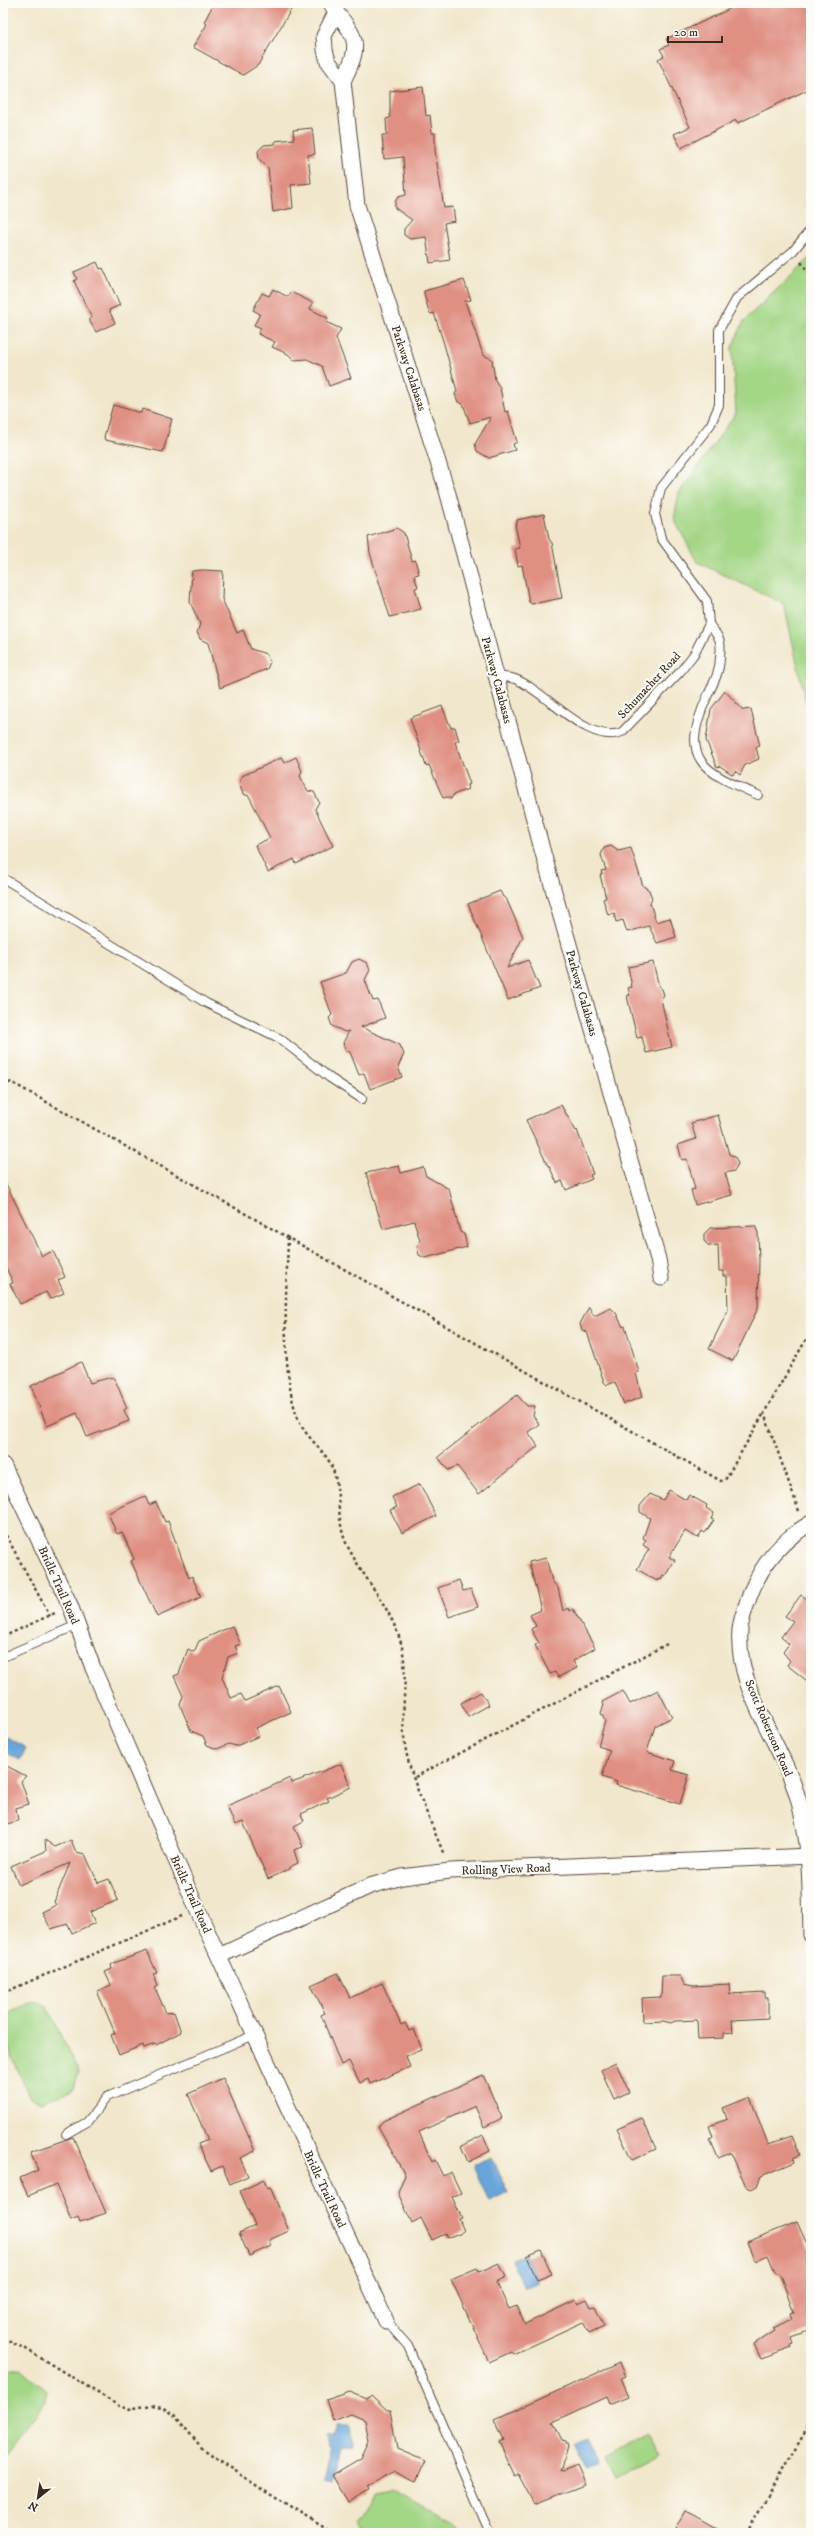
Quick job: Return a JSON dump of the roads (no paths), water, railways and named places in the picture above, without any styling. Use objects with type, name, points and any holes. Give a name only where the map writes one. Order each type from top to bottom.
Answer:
[{"type":"street","points":[[333,9],[351,32],[355,55],[343,81],[328,61],[324,36],[333,9]]},
{"type":"street","name":"Parkway Calabasas","points":[[343,81],[357,205],[448,494],[543,853],[658,1259],[661,1278]]},
{"type":"street","name":"Bridle Trail Road","points":[[3,1465],[70,1605],[93,1668],[197,1909],[386,2321]]},
{"type":"street","name":"Scott Robertson Road","points":[[808,1524],[777,1548],[758,1575],[746,1606],[740,1629],[744,1667],[752,1694],[782,1756],[800,1805],[810,1856],[811,1935]]},
{"type":"street","name":"Rolling View Road","points":[[219,1956],[370,1886],[402,1877],[450,1871],[810,1856]]},
{"type":"lane","points":[[758,795],[738,787],[707,768],[697,754],[694,737],[696,724],[717,677],[720,662],[720,640],[709,624],[707,602],[661,538],[656,514],[660,488],[712,424],[719,405],[719,330],[737,298],[793,251],[811,229]]},
{"type":"lane","name":"Schumacher Road","points":[[496,676],[515,679],[592,730],[612,736],[622,732],[680,672],[694,654],[709,624]]},
{"type":"lane","points":[[3,878],[206,1003],[258,1026],[279,1038],[330,1078],[362,1099]]},
{"type":"lane","points":[[3,1657],[77,1625]]},
{"type":"lane","points":[[66,2134],[87,2122],[107,2097],[254,2035]]},
{"type":"lane","points":[[386,2321],[408,2346],[490,2533]]},
{"type":"water","points":[[3,1735],[26,1748],[20,1760],[3,1751]]},
{"type":"water","points":[[492,2157],[508,2193],[489,2202],[473,2165]]},
{"type":"water","points":[[525,2253],[538,2282],[524,2288],[511,2260]]},
{"type":"water","points":[[338,2425],[349,2425],[351,2447],[339,2449],[330,2481],[322,2479],[330,2449],[328,2449],[326,2437],[334,2437]]},
{"type":"water","points":[[589,2437],[600,2463],[587,2468],[576,2442]]}]
